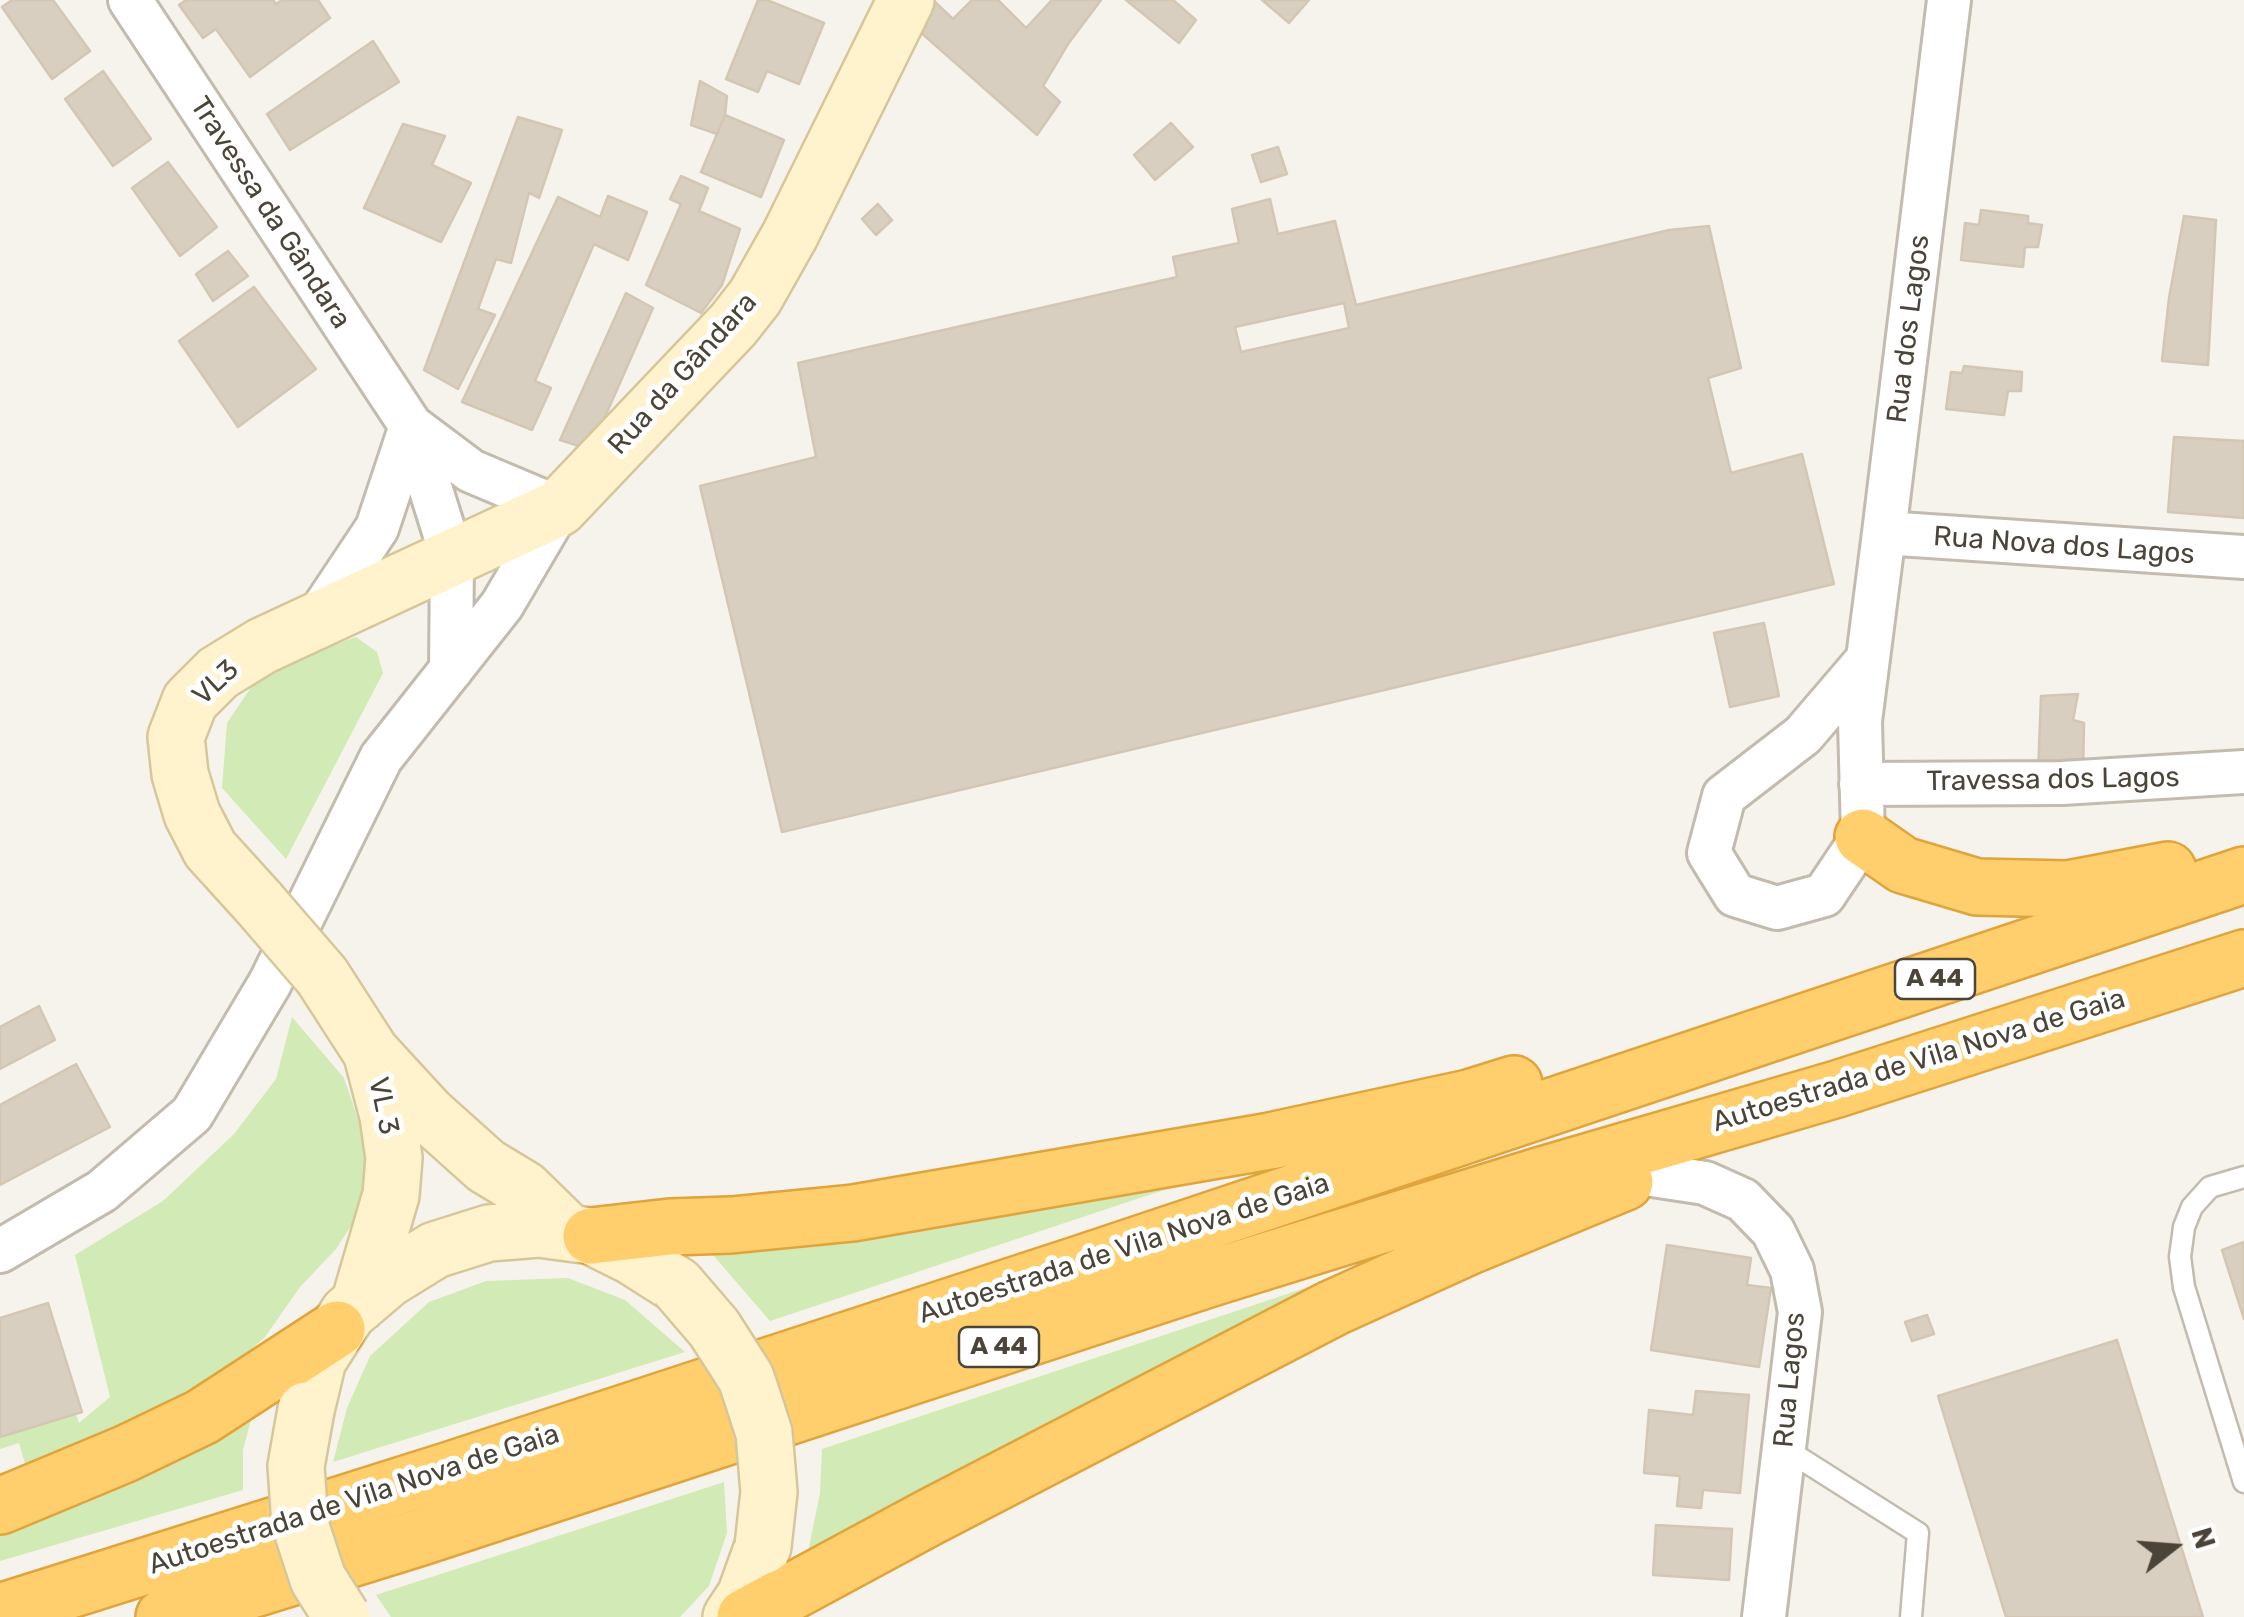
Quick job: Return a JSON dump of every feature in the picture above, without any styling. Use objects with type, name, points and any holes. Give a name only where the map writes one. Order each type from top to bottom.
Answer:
[{"type":"highway","points":[[1864,837],[1903,865],[1977,886],[2068,889],[2168,870]]},
{"type":"highway","points":[[580,1235],[854,1214],[1270,1141],[1469,1098],[1622,1052],[2244,846]]},
{"type":"highway","name":"Autoestrada de Vila Nova de Gaia","points":[[0,1612],[1083,1263],[2244,875]]},
{"type":"highway","name":"Autoestrada de Vila Nova de Gaia","points":[[164,1617],[421,1537],[1208,1279],[1837,1089],[2244,958]]},
{"type":"highway","points":[[745,1617],[1333,1308],[1837,1089]]},
{"type":"highway","points":[[0,1506],[126,1454],[202,1417],[348,1317]]},
{"type":"main road","name":"Rua da Gândara","points":[[559,508],[755,297],[790,235],[906,0]]},
{"type":"main road","name":"VL3","points":[[371,1052],[322,976],[210,849],[192,814],[180,774],[176,737],[190,701],[218,673],[262,646],[559,508]]},
{"type":"main road","name":"VL 3","points":[[371,1052],[428,1114],[486,1166],[524,1190],[580,1235]]},
{"type":"main road","name":"VL 3","points":[[348,1317],[391,1195],[394,1158],[388,1116],[371,1052]]},
{"type":"main road","name":"VL 3","points":[[342,1617],[318,1578],[300,1524],[296,1466],[318,1360],[348,1317],[388,1279],[435,1250],[489,1233],[539,1229],[580,1235],[633,1257],[677,1284],[714,1328],[750,1388],[764,1433],[768,1492],[763,1546],[744,1596],[731,1617]]},
{"type":"street","name":"Travessa da Gândara","points":[[130,0],[411,426],[452,557]]},
{"type":"street","name":"Rua dos Lagos","points":[[1864,837],[1860,721],[1948,0]]},
{"type":"street","name":"Travessa da Gândara","points":[[411,426],[471,471],[559,508]]},
{"type":"street","points":[[315,621],[377,528],[411,426]]},
{"type":"street","name":"Rua da Gândara","points":[[0,1250],[102,1191],[192,1114],[270,983],[381,758],[502,605],[559,508]]},
{"type":"street","name":"Rua Nova dos Lagos","points":[[1884,533],[2244,556]]},
{"type":"street","points":[[451,670],[452,557]]},
{"type":"street","points":[[1864,837],[1824,895],[1777,908],[1734,895],[1709,853],[1724,796],[1802,735],[1868,658]]},
{"type":"street","name":"Travessa dos Lagos","points":[[1861,784],[2062,783],[2244,772]]},
{"type":"street","name":"Rua Lagos","points":[[1646,1174],[1704,1184],[1743,1200],[1773,1231],[1792,1270],[1800,1312],[1764,1617]]},
{"type":"lane","points":[[2244,1176],[2210,1187],[2192,1207],[2184,1226],[2180,1256],[2184,1287],[2244,1482]]},
{"type":"lane","points":[[1784,1447],[1918,1533],[1912,1617]]},
{"type":"green space","points":[[356,637],[377,652],[383,673],[286,859],[222,788],[227,723],[256,680],[293,659]]},
{"type":"green space","points":[[292,1017],[344,1078],[362,1131],[368,1179],[358,1215],[336,1249],[300,1287],[265,1337],[214,1384],[26,1467],[19,1443],[0,1449],[0,1328],[43,1314],[79,1423],[110,1397],[75,1255],[163,1201],[234,1134],[276,1079]]},
{"type":"green space","points":[[1230,1168],[770,1321],[713,1255]]},
{"type":"green space","points":[[1392,1259],[807,1557],[820,1493],[822,1449]]},
{"type":"green space","points":[[568,1278],[625,1300],[685,1352],[333,1462],[347,1408],[370,1356],[429,1302],[486,1281]]},
{"type":"green space","points":[[255,1405],[243,1450],[243,1490],[0,1561],[0,1528]]},
{"type":"green space","points":[[724,1482],[727,1533],[709,1586],[680,1617],[391,1617],[376,1595]]},
{"type":"building","points":[[12,0],[53,0],[90,51],[52,79],[2,7]]},
{"type":"building","points":[[186,0],[273,0],[276,4],[282,0],[318,0],[330,18],[250,77],[216,29],[203,38],[179,5]]},
{"type":"building","points":[[758,0],[824,23],[799,84],[767,71],[758,92],[726,79]]},
{"type":"building","points":[[933,0],[953,19],[972,0],[998,0],[1026,28],[1052,0],[1101,0],[1043,86],[1060,102],[1037,135],[918,30]]},
{"type":"building","points":[[1126,0],[1173,0],[1196,20],[1179,43]]},
{"type":"building","points":[[1262,0],[1309,0],[1289,23]]},
{"type":"building","points":[[373,41],[399,82],[290,150],[267,114]]},
{"type":"building","points":[[103,71],[151,139],[113,166],[65,99]]},
{"type":"building","points":[[700,81],[727,96],[717,134],[691,125]]},
{"type":"building","points":[[725,115],[784,140],[761,197],[701,172]]},
{"type":"building","points":[[518,117],[562,130],[539,198],[529,193],[511,263],[496,259],[478,309],[495,315],[458,389],[424,370]]},
{"type":"building","points":[[1171,123],[1193,147],[1155,180],[1134,155]]},
{"type":"building","points":[[403,124],[445,136],[432,165],[471,183],[441,242],[364,208]]},
{"type":"building","points":[[1278,147],[1287,174],[1261,182],[1252,155]]},
{"type":"building","points":[[168,162],[217,227],[180,256],[132,188]]},
{"type":"building","points":[[681,176],[708,188],[699,211],[740,229],[722,285],[701,313],[646,285],[681,204],[670,199]]},
{"type":"building","points":[[608,196],[647,212],[628,260],[594,244],[535,381],[551,388],[532,430],[462,402],[558,197],[600,217]]},
{"type":"building","points":[[1270,199],[1278,234],[1335,221],[1356,305],[1669,230],[1709,226],[1741,368],[1708,378],[1731,473],[1802,454],[1834,584],[782,832],[700,486],[816,457],[798,363],[1177,277],[1173,257],[1239,243],[1232,209]]},
{"type":"building","points":[[878,204],[892,220],[876,235],[862,219]]},
{"type":"building","points":[[1981,210],[2028,216],[2028,223],[2042,225],[2038,247],[2025,247],[2023,267],[1961,260],[1965,223],[1979,225]]},
{"type":"building","points":[[2184,216],[2216,220],[2208,365],[2162,361]]},
{"type":"building","points":[[228,251],[248,276],[213,301],[196,274]]},
{"type":"building","points":[[254,287],[316,369],[238,427],[179,341]]},
{"type":"building","points":[[626,293],[653,308],[601,426],[582,447],[560,440]]},
{"type":"building","points":[[1344,303],[1349,328],[1241,352],[1235,327]]},
{"type":"building","points":[[1964,366],[2022,372],[2021,391],[2008,391],[2004,415],[1946,409],[1951,372],[1962,373]]},
{"type":"building","points":[[2174,437],[2244,441],[2244,518],[2168,512]]},
{"type":"building","points":[[1764,623],[1779,696],[1730,707],[1714,633]]},
{"type":"building","points":[[2078,694],[2073,720],[2084,723],[2083,775],[2038,773],[2041,696]]},
{"type":"building","points":[[39,1006],[55,1040],[0,1069],[0,1027]]},
{"type":"building","points":[[76,1064],[110,1127],[0,1185],[0,1105]]},
{"type":"building","points":[[2244,1242],[2244,1319],[2222,1250]]},
{"type":"building","points":[[1667,1245],[1751,1258],[1747,1285],[1771,1288],[1759,1367],[1651,1350]]},
{"type":"building","points":[[48,1303],[82,1412],[0,1437],[0,1318]]},
{"type":"building","points":[[1927,1315],[1934,1334],[1912,1341],[1905,1322]]},
{"type":"building","points":[[2117,1340],[2203,1617],[2006,1617],[1938,1396]]},
{"type":"building","points":[[1696,1391],[1749,1395],[1740,1493],[1703,1490],[1701,1508],[1677,1506],[1680,1476],[1644,1473],[1649,1410],[1693,1415]]},
{"type":"building","points":[[1656,1525],[1732,1529],[1729,1580],[1653,1575]]}]
